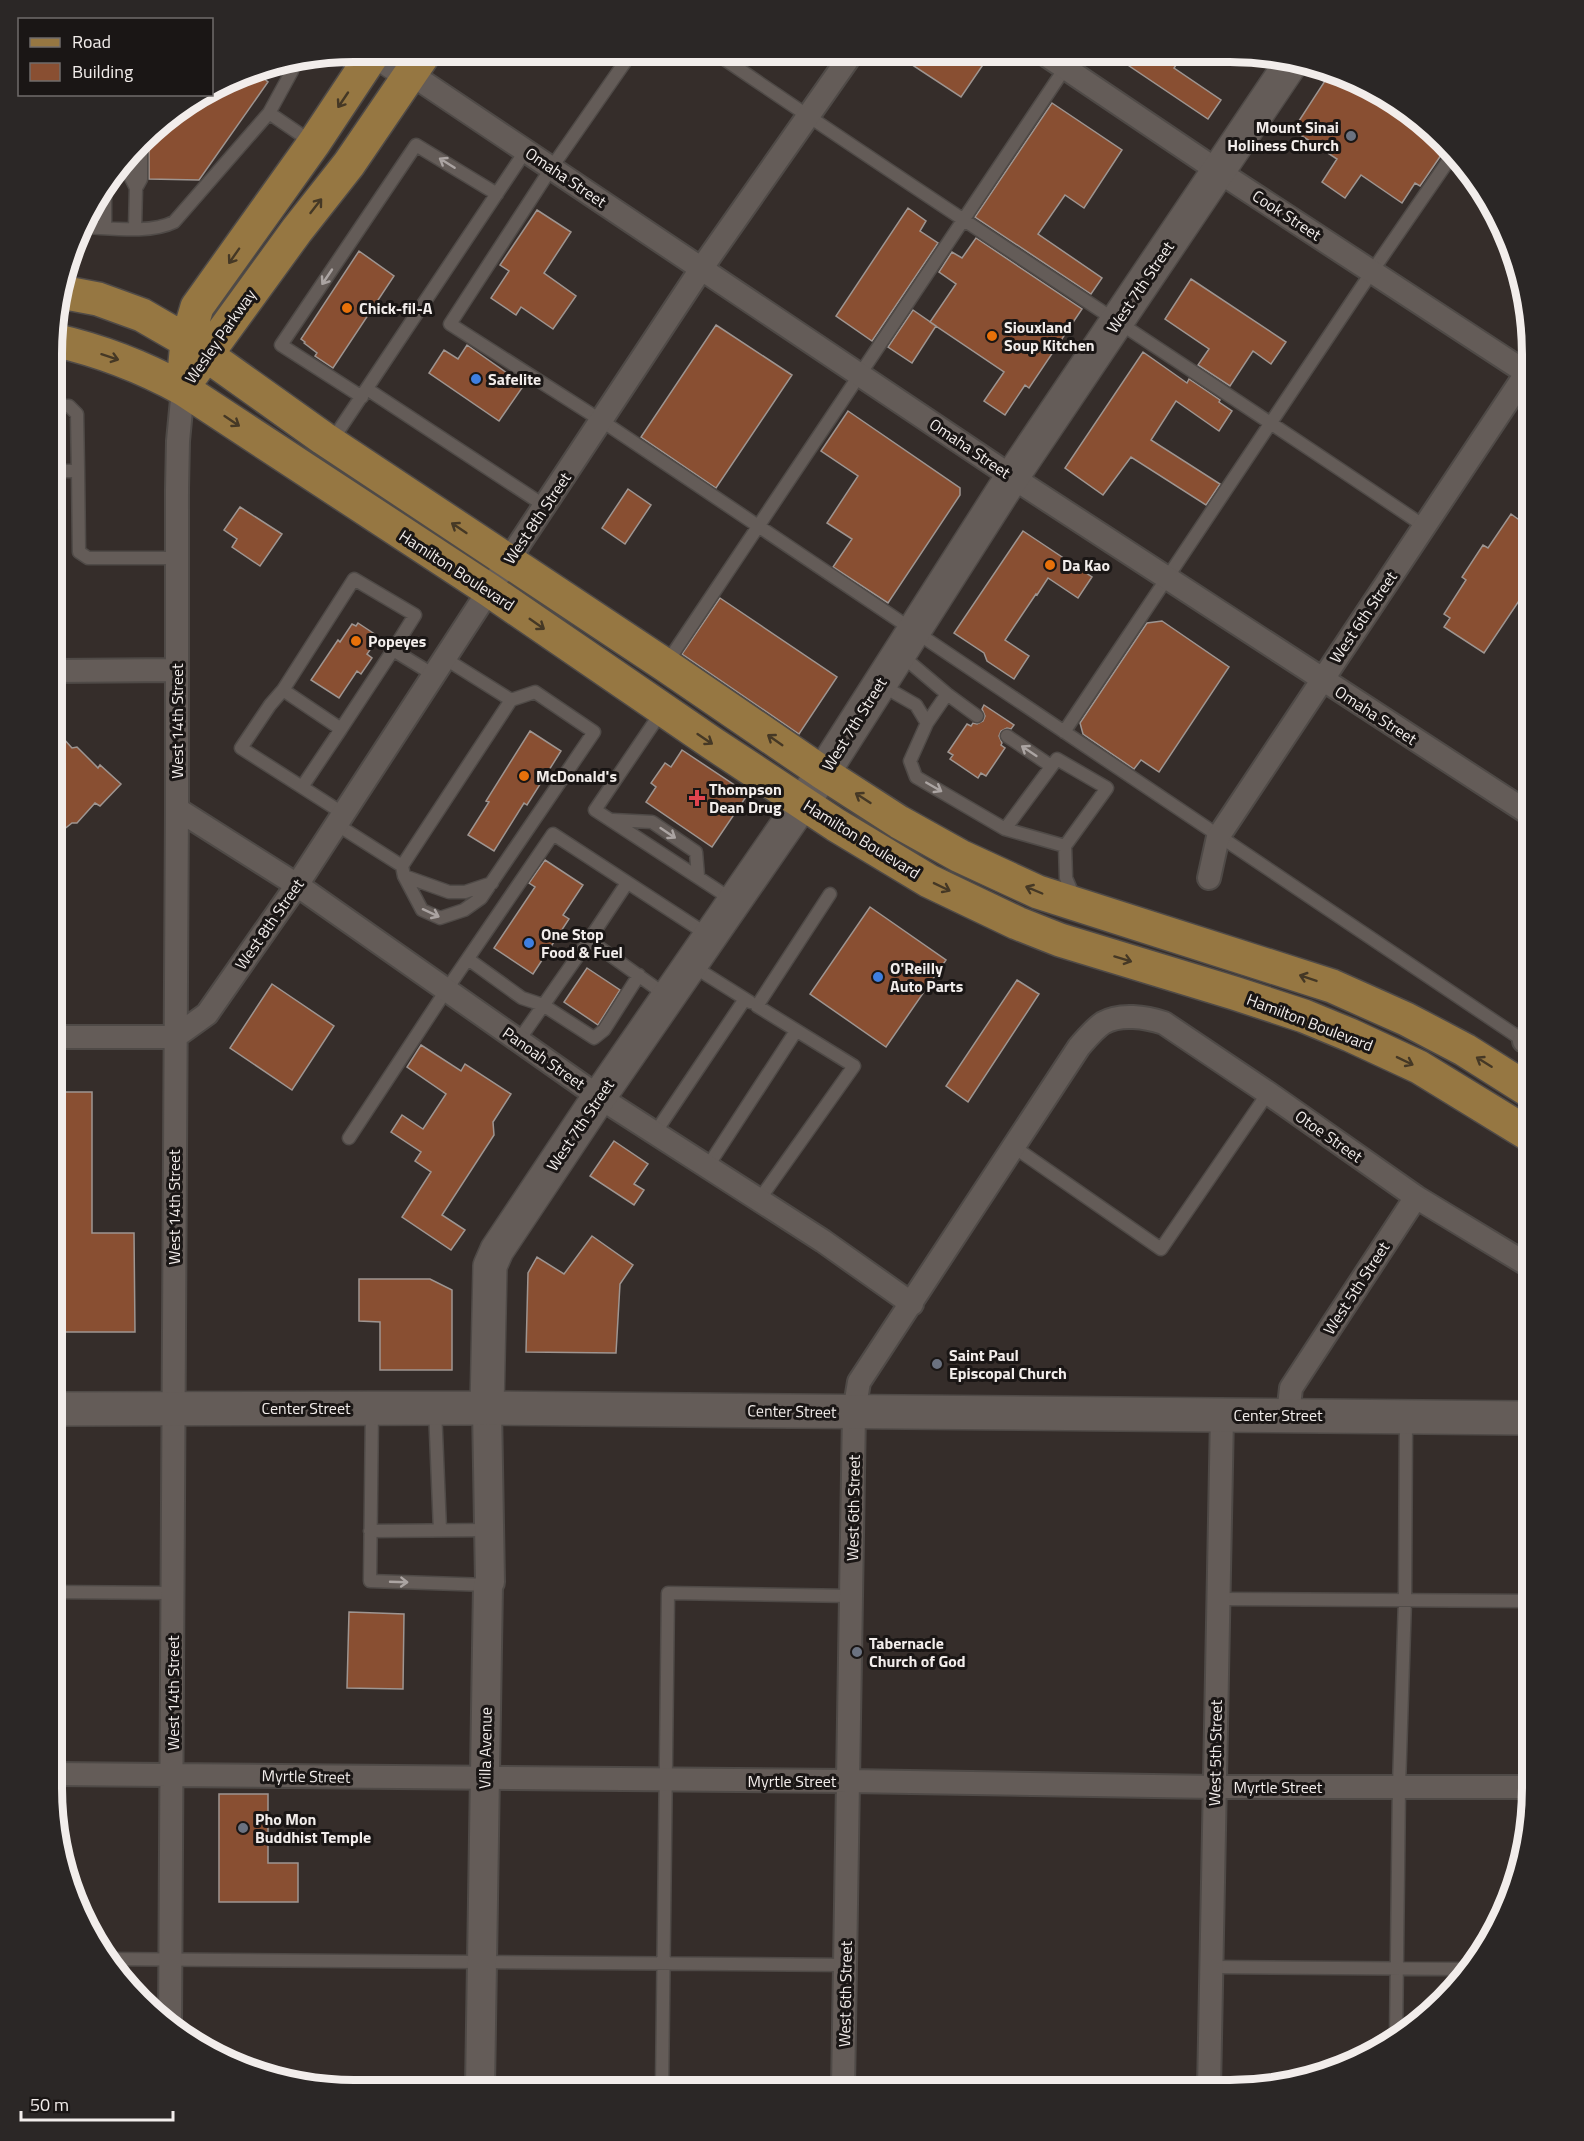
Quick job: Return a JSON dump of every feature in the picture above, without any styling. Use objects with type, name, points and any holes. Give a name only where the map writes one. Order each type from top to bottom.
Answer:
[{"type":"main road","name":"Wesley Parkway","points":[[183,389],[196,348],[197,307],[369,62]]},
{"type":"main road","name":"Wesley Parkway","points":[[196,348],[350,164],[418,63]]},
{"type":"main road","name":"West 7th Street","points":[[487,1408],[490,1266],[497,1250],[689,964],[823,773],[1012,477],[1288,67]]},
{"type":"main road","points":[[68,293],[98,299],[142,315],[196,348],[331,443],[823,773],[899,822],[960,856],[1038,892],[1332,986],[1406,1019],[1465,1050],[1523,1088]]},
{"type":"main road","name":"Hamilton Boulevard","points":[[62,342],[152,372],[183,389],[489,590],[802,803],[929,881],[980,906],[1060,940],[1234,993],[1350,1035],[1419,1068],[1523,1131]]},
{"type":"main road","name":"Center Street","points":[[61,1409],[487,1408],[1523,1418]]},
{"type":"street","name":"West 8th Street","points":[[175,1037],[207,1014],[297,885],[701,269],[846,62]]},
{"type":"street","name":"Cook Street","points":[[1056,62],[1218,171],[1523,366]]},
{"type":"street","name":"Omaha Street","points":[[418,63],[526,150],[701,269],[1012,477],[1523,810]]},
{"type":"street","name":"West 6th Street","points":[[1209,878],[1218,837],[1321,679],[1523,383]]},
{"type":"street","name":"West 14th Street","points":[[170,2014],[177,809],[176,558],[178,441],[183,389]]},
{"type":"street","points":[[61,671],[177,670]]},
{"type":"street","name":"Panoah Street","points":[[177,809],[297,885],[599,1097],[823,1242],[912,1304]]},
{"type":"street","name":"West 6th Street","points":[[843,2080],[854,1412],[859,1382],[1079,1047],[1101,1024],[1122,1018]]},
{"type":"street","name":"Otoe Street","points":[[1122,1018],[1150,1019],[1164,1023],[1416,1197],[1523,1262]]},
{"type":"street","points":[[61,1037],[175,1037]]},
{"type":"street","name":"West 5th Street","points":[[1288,1414],[1291,1388],[1416,1197]]},
{"type":"street","name":"Villa Avenue","points":[[480,2080],[488,1586],[490,1582],[487,1408]]},
{"type":"street","name":"West 5th Street","points":[[1209,2080],[1222,1415]]},
{"type":"street","name":"Myrtle Street","points":[[61,1774],[849,1781],[1214,1787],[1523,1787]]},
{"type":"lane","points":[[625,62],[552,167],[450,324],[602,422],[757,527],[906,642],[1064,732],[1218,837],[1523,1034]]},
{"type":"lane","points":[[728,62],[962,220],[1272,423],[1424,526]]},
{"type":"lane","points":[[665,665],[861,376],[962,220],[1065,68]]},
{"type":"lane","points":[[91,227],[135,228],[165,226],[174,222],[269,113],[292,71],[289,69]]},
{"type":"lane","points":[[269,113],[314,143]]},
{"type":"lane","points":[[497,194],[416,145],[281,345],[364,393],[545,506]]},
{"type":"lane","points":[[331,443],[526,150]]},
{"type":"lane","points":[[135,228],[136,188],[141,179],[141,153]]},
{"type":"lane","points":[[1064,732],[1373,270],[1449,160]]},
{"type":"lane","points":[[131,165],[130,176],[136,188]]},
{"type":"lane","points":[[105,201],[105,227]]},
{"type":"lane","points":[[61,406],[69,406],[77,414],[79,552],[88,558],[176,558]]},
{"type":"lane","points":[[61,471],[78,471]]},
{"type":"lane","points":[[302,787],[415,615],[354,579],[283,690],[241,747],[302,787],[403,871],[449,892],[465,892],[492,883]]},
{"type":"lane","points":[[906,642],[946,694],[977,716]]},
{"type":"lane","points":[[393,650],[439,667],[511,700]]},
{"type":"lane","points":[[879,684],[916,705],[927,723]]},
{"type":"lane","points":[[283,690],[341,729]]},
{"type":"lane","points":[[535,692],[594,732],[481,898],[464,910],[440,918],[422,910],[403,871],[511,700],[535,692]]},
{"type":"lane","points":[[946,694],[927,723],[910,761],[916,777],[1005,829],[1065,846]]},
{"type":"lane","points":[[663,710],[596,810],[734,901]]},
{"type":"lane","points":[[1007,736],[1051,766]]},
{"type":"lane","points":[[1005,829],[1057,759],[1107,788],[1065,846],[1066,878],[1078,905]]},
{"type":"lane","points":[[612,820],[652,822],[696,852],[698,876]]},
{"type":"lane","points":[[349,1138],[553,834],[709,936]]},
{"type":"lane","points":[[519,1040],[627,883]]},
{"type":"lane","points":[[757,1006],[830,894]]},
{"type":"lane","points":[[589,940],[668,996]]},
{"type":"lane","points":[[468,958],[522,998],[543,1005],[594,1038],[604,1030],[639,975]]},
{"type":"lane","points":[[689,964],[854,1066],[759,1200]]},
{"type":"lane","points":[[564,977],[576,985]]},
{"type":"lane","points":[[655,1133],[745,999]]},
{"type":"lane","points":[[708,1166],[796,1031]]},
{"type":"lane","points":[[1014,1147],[1161,1249],[1268,1093]]},
{"type":"lane","points":[[372,1408],[370,1581],[488,1586]]},
{"type":"lane","points":[[435,1409],[440,1530]]},
{"type":"lane","points":[[1396,2028],[1399,1786],[1405,1599],[1406,1416]]},
{"type":"lane","points":[[370,1531],[489,1530]]},
{"type":"lane","points":[[61,1592],[173,1593]]},
{"type":"lane","points":[[662,2080],[668,1593],[852,1596]]},
{"type":"lane","points":[[1218,1599],[1523,1601]]},
{"type":"lane","points":[[118,1959],[845,1965]]},
{"type":"lane","points":[[1212,1967],[1459,1969]]},
{"type":"building","points":[[908,62],[985,62],[961,97]]},
{"type":"building","points":[[1123,62],[1178,62],[1174,68],[1221,100],[1208,119]]},
{"type":"building","points":[[261,77],[268,82],[199,180],[149,179],[149,145],[161,134],[191,111],[224,92]]},
{"type":"building","points":[[1327,78],[1360,92],[1393,111],[1423,134],[1443,153],[1420,186],[1415,183],[1402,203],[1361,175],[1345,198],[1322,182],[1337,159],[1293,130]]},
{"type":"building","points":[[1052,103],[1122,150],[1084,208],[1065,195],[1038,234],[1102,278],[1091,294],[975,217]]},
{"type":"building","points":[[908,208],[926,221],[920,231],[938,243],[872,341],[836,316]]},
{"type":"building","points":[[537,210],[571,232],[544,273],[576,296],[553,329],[521,307],[516,315],[491,298],[509,271],[500,265]]},
{"type":"building","points":[[976,238],[1082,309],[1029,388],[1025,385],[1005,415],[984,401],[1004,372],[930,322],[956,284],[939,272],[952,252],[962,258]]},
{"type":"building","name":"Chick-fil-A","points":[[359,251],[394,276],[333,368],[315,356],[317,353],[301,339]]},
{"type":"building","points":[[1191,279],[1286,342],[1271,364],[1253,351],[1230,386],[1198,365],[1209,349],[1165,319]]},
{"type":"building","points":[[913,310],[936,326],[912,363],[888,347]]},
{"type":"building","points":[[716,325],[792,375],[716,488],[641,437]]},
{"type":"building","name":"Safelite","points":[[467,345],[524,385],[499,421],[429,373],[444,350],[458,359]]},
{"type":"building","points":[[1143,352],[1187,383],[1189,379],[1232,411],[1219,431],[1176,401],[1151,440],[1220,484],[1206,505],[1131,457],[1103,495],[1065,468]]},
{"type":"building","points":[[848,411],[960,488],[960,495],[888,603],[833,567],[852,539],[827,523],[858,476],[821,451]]},
{"type":"building","points":[[628,489],[651,505],[625,544],[602,528]]},
{"type":"building","points":[[240,507],[282,534],[260,566],[232,547],[237,539],[224,530]]},
{"type":"building","points":[[1523,512],[1523,595],[1484,653],[1444,627],[1450,618],[1444,614],[1466,580],[1462,577],[1483,545],[1488,548],[1511,514],[1518,519]]},
{"type":"building","points":[[1023,531],[1092,577],[1078,598],[1048,578],[1005,640],[1029,656],[1014,679],[987,661],[984,653],[954,633]]},
{"type":"building","points":[[720,598],[837,677],[799,734],[682,654]]},
{"type":"building","points":[[1162,621],[1229,667],[1159,772],[1141,760],[1134,769],[1083,734],[1080,723],[1147,623]]},
{"type":"building","points":[[358,623],[379,637],[367,654],[372,658],[361,674],[357,671],[339,698],[311,680],[338,640],[340,642],[352,624],[356,626]]},
{"type":"building","points":[[984,705],[1014,725],[1011,729],[1001,731],[999,736],[1001,745],[1005,748],[986,776],[981,773],[978,778],[950,759],[953,755],[948,752],[967,724],[971,726],[973,723],[983,721]]},
{"type":"building","name":"McDonald's","points":[[530,731],[561,751],[527,805],[524,803],[494,851],[468,835],[489,802],[486,801]]},
{"type":"building","points":[[61,736],[72,748],[77,747],[98,768],[100,765],[121,784],[100,806],[95,803],[77,823],[72,823],[61,832]]},
{"type":"building","name":"Thompson Dean Drug","points":[[682,750],[748,794],[712,847],[646,802],[656,787],[651,783],[665,763],[671,767]]},
{"type":"building","points":[[545,860],[583,885],[563,915],[569,919],[533,974],[494,948],[535,887],[529,883]]},
{"type":"building","name":"O'Reilly Auto Parts","points":[[870,907],[946,960],[886,1047],[810,994]]},
{"type":"building","points":[[587,968],[620,990],[598,1025],[564,1002]]},
{"type":"building","points":[[1017,980],[1039,994],[968,1102],[946,1086]]},
{"type":"building","points":[[272,984],[334,1026],[292,1090],[230,1048]]},
{"type":"building","points":[[421,1045],[461,1071],[465,1064],[511,1094],[493,1122],[494,1135],[442,1215],[465,1230],[451,1250],[402,1217],[431,1172],[415,1161],[421,1152],[391,1132],[402,1115],[423,1129],[446,1094],[407,1067]]},
{"type":"building","points":[[61,1092],[92,1092],[92,1233],[134,1233],[135,1332],[61,1332]]},
{"type":"building","points":[[614,1141],[648,1164],[634,1184],[644,1190],[634,1205],[590,1176]]},
{"type":"building","points":[[592,1236],[633,1265],[620,1284],[616,1353],[526,1352],[528,1273],[537,1257],[564,1274]]},
{"type":"building","points":[[359,1279],[430,1279],[452,1290],[452,1370],[380,1370],[380,1322],[359,1321]]},
{"type":"building","points":[[349,1612],[404,1614],[403,1689],[347,1688]]},
{"type":"building","name":"Pho Mon Buddhist Temple","points":[[219,1794],[268,1794],[268,1863],[298,1863],[298,1902],[219,1902]]},
{"type":"place","name":"Mount Sinai Holiness Church","points":[[1351,136]]},
{"type":"place","name":"Chick-fil-A","points":[[347,308]]},
{"type":"place","name":"Siouxland Soup Kitchen","points":[[992,336]]},
{"type":"place","name":"Safelite","points":[[476,379]]},
{"type":"place","name":"Da Kao","points":[[1050,565]]},
{"type":"place","name":"Popeyes","points":[[356,641]]},
{"type":"place","name":"McDonald's","points":[[524,776]]},
{"type":"place","name":"Thompson Dean Drug","points":[[697,798]]},
{"type":"place","name":"One Stop Food & Fuel","points":[[529,943]]},
{"type":"place","name":"O'Reilly Auto Parts","points":[[878,977]]},
{"type":"place","name":"Saint Paul Episcopal Church","points":[[937,1364]]},
{"type":"place","name":"Tabernacle Church of God","points":[[857,1652]]},
{"type":"place","name":"Pho Mon Buddhist Temple","points":[[243,1828]]}]
